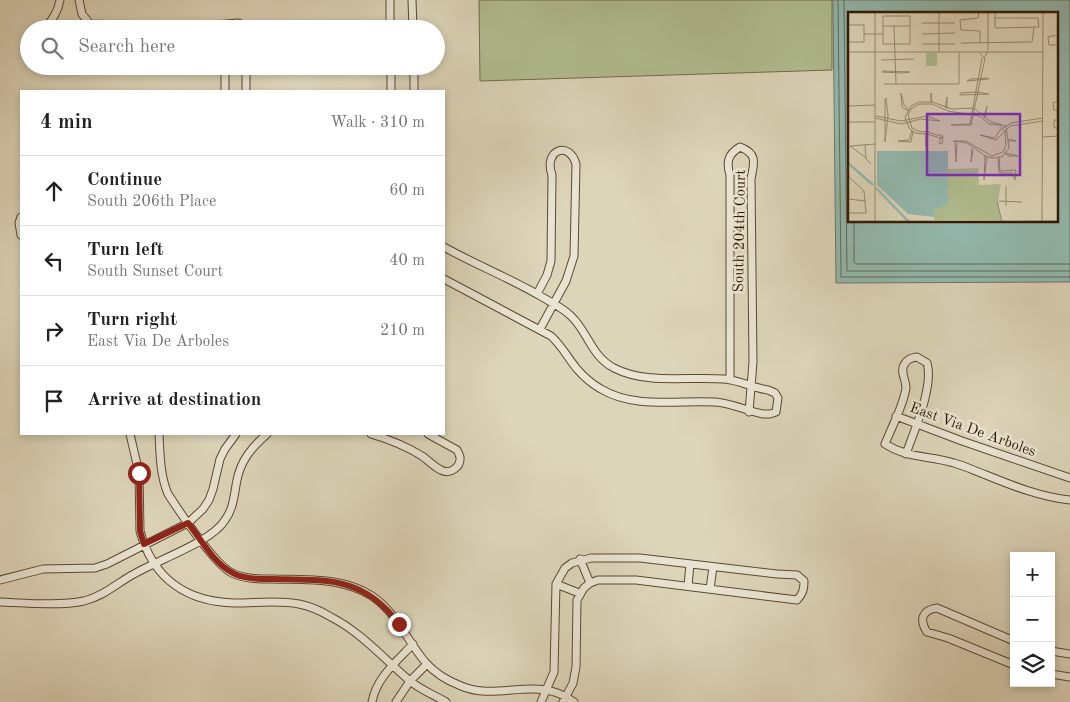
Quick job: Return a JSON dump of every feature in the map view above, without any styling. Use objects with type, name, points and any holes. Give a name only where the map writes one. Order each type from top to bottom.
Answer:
[{"type":"street","points":[[52,20],[60,0]]},
{"type":"street","points":[[79,0],[82,14],[87,20]]},
{"type":"street","points":[[390,0],[390,20]]},
{"type":"street","points":[[412,0],[413,20]]},
{"type":"street","points":[[225,75],[225,90]]},
{"type":"street","points":[[246,75],[246,90]]},
{"type":"street","points":[[391,75],[391,90]]},
{"type":"street","points":[[414,75],[414,90]]},
{"type":"street","name":"South 204th Court","points":[[730,380],[730,175],[727,163],[729,157],[740,147],[748,150],[753,155],[754,162],[751,179],[753,362],[749,412]]},
{"type":"street","points":[[538,294],[547,275],[553,249],[552,175],[548,165],[551,156],[559,150],[567,151],[574,157],[576,164],[574,256],[566,281],[540,329]]},
{"type":"street","points":[[445,248],[538,294],[571,316],[591,347],[603,360],[614,368],[628,373],[668,379],[730,380],[775,393],[778,398],[776,412],[770,414],[749,412],[714,402],[657,402],[618,397],[602,390],[587,379],[577,369],[559,343],[540,329],[445,280]]},
{"type":"street","points":[[906,454],[925,398],[929,370],[928,363],[917,357],[910,358],[904,363],[902,370],[906,388],[884,444],[906,454],[954,463],[1030,492],[1070,500]]},
{"type":"street","name":"East Via De Arboles","points":[[896,416],[1070,478]]},
{"type":"street","points":[[130,435],[139,473],[140,531],[154,564],[175,586],[202,599],[225,602],[287,602],[314,608],[331,616],[354,631],[410,681],[422,690],[446,702]]},
{"type":"street","points":[[159,435],[163,483],[168,494],[222,566],[232,573],[260,579],[334,582],[360,590],[372,596],[392,614],[427,664],[450,681],[488,692],[546,689],[574,702]]},
{"type":"street","points":[[0,580],[43,569],[95,568],[108,564],[188,523],[203,509],[209,500],[220,459],[225,448],[235,435]]},
{"type":"street","points":[[0,602],[67,603],[83,601],[108,591],[132,574],[202,540],[223,524],[228,517],[242,462],[253,446],[266,435]]},
{"type":"street","points":[[374,435],[420,454],[441,470],[455,469],[460,457],[457,450],[430,435]]},
{"type":"street","points":[[541,702],[554,672],[556,584],[565,568],[580,559],[640,558],[797,575],[804,581],[802,595],[797,600],[636,580],[598,580],[590,583],[579,594],[577,600],[576,667],[573,683],[565,699]]},
{"type":"street","points":[[580,559],[590,583]]},
{"type":"street","points":[[688,586],[690,564]]},
{"type":"street","points":[[710,589],[713,566]]},
{"type":"street","points":[[556,584],[579,594]]},
{"type":"street","points":[[1010,639],[937,608],[929,609],[922,620],[927,632],[948,638],[1010,663]]},
{"type":"street","points":[[372,702],[377,688],[393,665],[413,644]]},
{"type":"street","points":[[1055,652],[1070,654]]},
{"type":"street","points":[[396,702],[410,681],[427,664]]},
{"type":"street","points":[[1055,674],[1070,676]]},
{"type":"green space","points":[[479,0],[832,0],[832,70],[480,81]]},
{"type":"water","points":[[833,0],[1070,0],[1070,282],[836,283]]},
{"type":"route","points":[[139,473],[140,531],[144,544],[188,523],[222,566],[232,573],[260,579],[318,580],[347,584],[372,596],[392,614],[399,624]]}]
